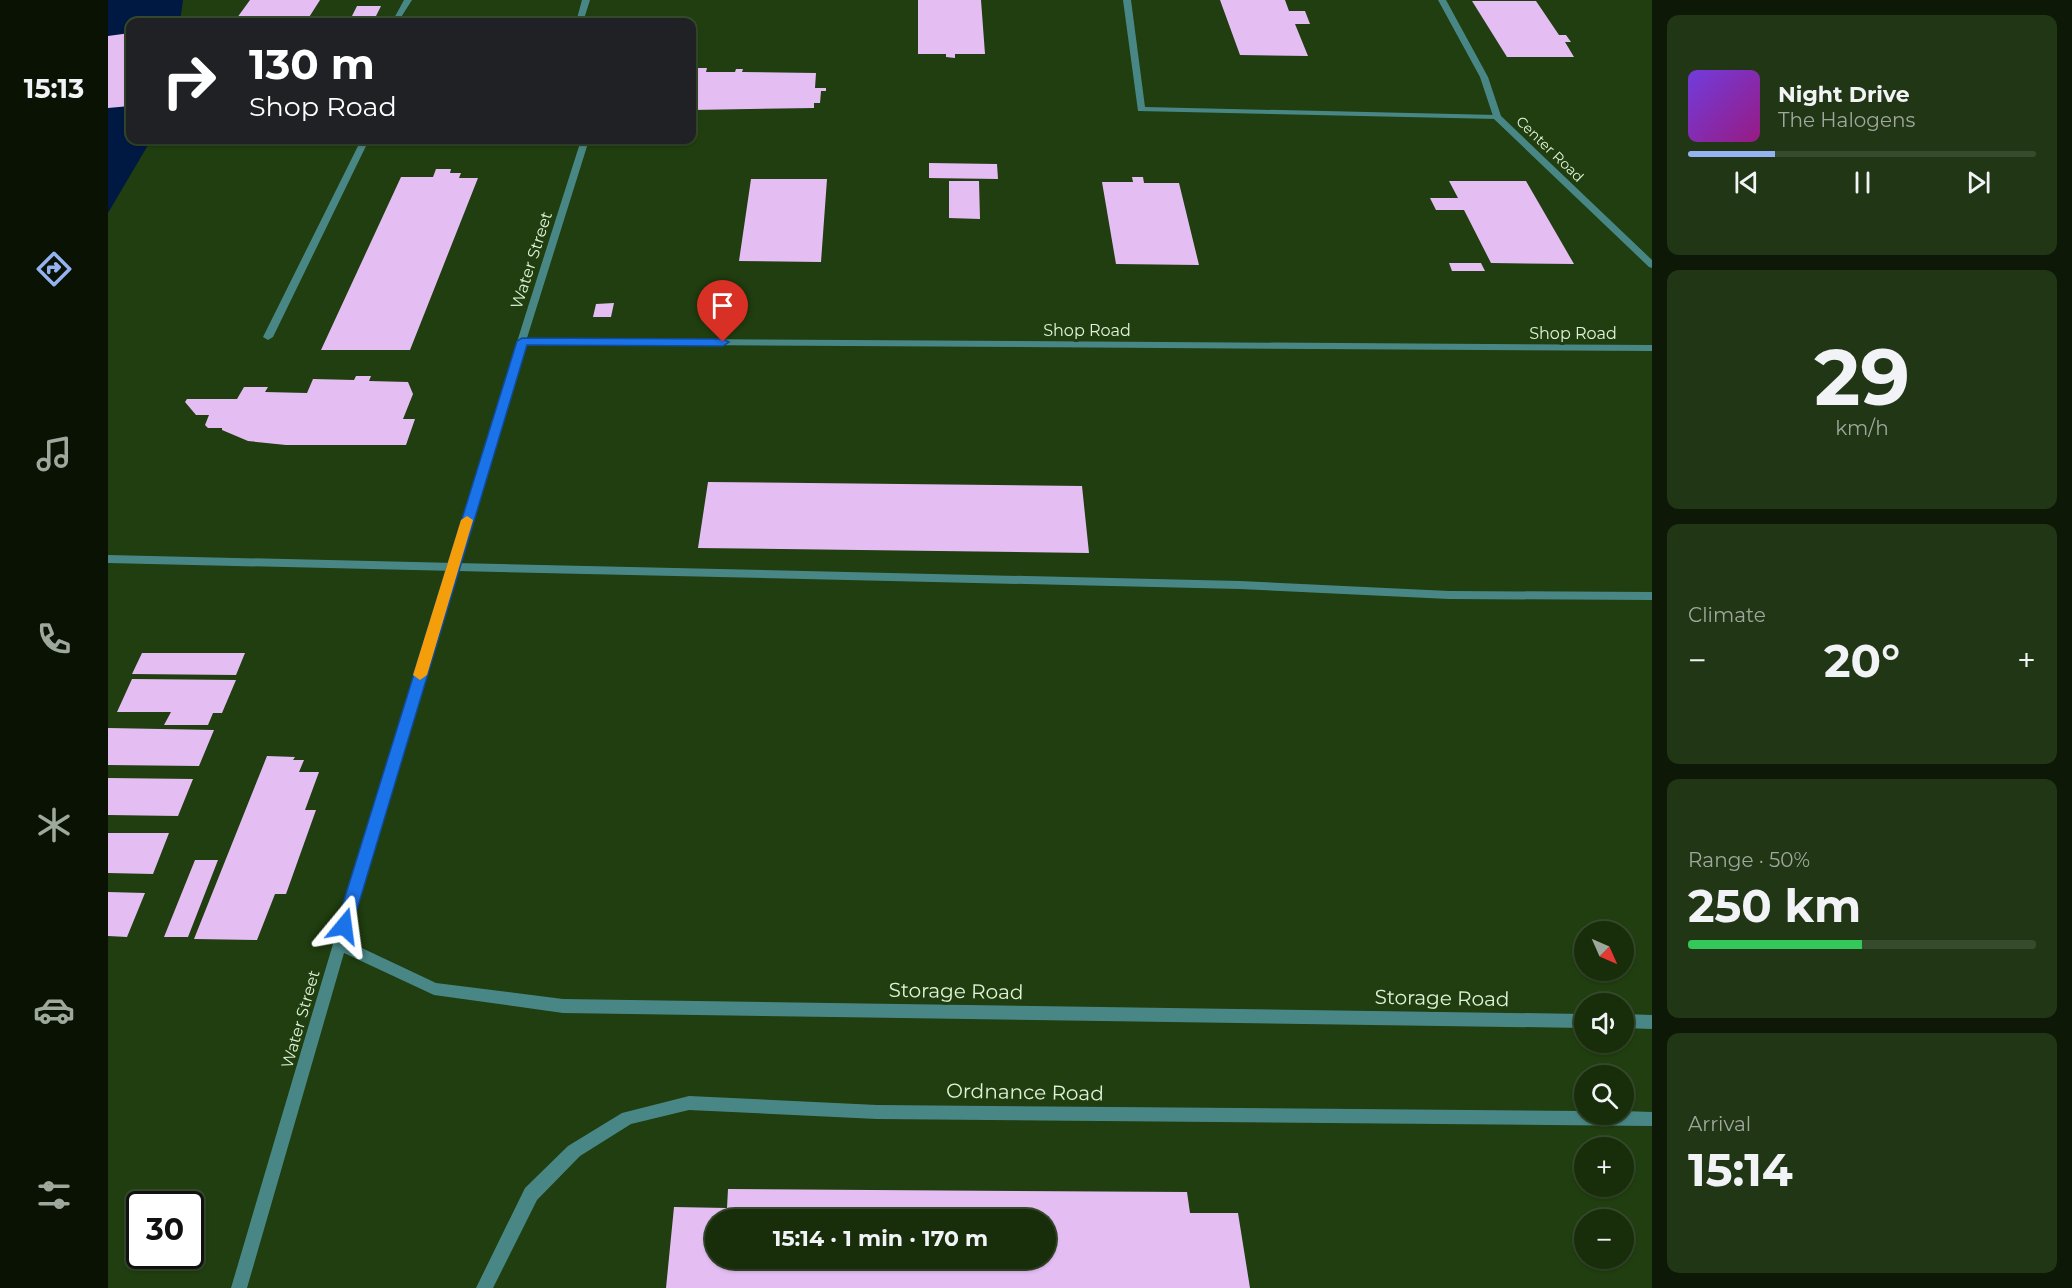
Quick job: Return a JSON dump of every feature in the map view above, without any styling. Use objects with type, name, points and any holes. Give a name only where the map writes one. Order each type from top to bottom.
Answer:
[{"type":"street","points":[[397,18],[408,0]]},
{"type":"street","points":[[580,18],[586,0]]},
{"type":"street","points":[[1127,0],[1141,109],[1497,117]]},
{"type":"street","name":"Center Road","points":[[1442,0],[1484,77],[1497,117],[1652,265]]},
{"type":"street","points":[[268,337],[363,144],[307,144]]},
{"type":"street","name":"Water Street","points":[[239,1288],[452,568],[584,144]]},
{"type":"street","name":"Shop Road","points":[[522,341],[1652,348]]},
{"type":"street","points":[[108,559],[1240,585],[1449,595],[1652,596]]},
{"type":"street","name":"Storage Road","points":[[339,944],[434,989],[563,1006],[1574,1021]]},
{"type":"street","points":[[1634,1021],[1652,1022]]},
{"type":"street","name":"Ordnance Road","points":[[484,1288],[531,1194],[574,1151],[628,1118],[689,1103],[877,1112],[1652,1119]]},
{"type":"water","points":[[108,0],[183,0],[181,18],[126,18],[126,144],[149,144],[108,213]]},
{"type":"building","points":[[250,0],[320,0],[309,18],[237,18]]},
{"type":"building","points":[[918,0],[981,0],[985,54],[955,54],[955,58],[946,57],[946,54],[918,54]]},
{"type":"building","points":[[1220,0],[1285,0],[1289,11],[1305,11],[1310,24],[1295,24],[1308,56],[1240,55]]},
{"type":"building","points":[[1472,1],[1536,1],[1559,35],[1566,35],[1571,42],[1565,42],[1574,57],[1507,57]]},
{"type":"building","points":[[357,6],[381,6],[375,18],[351,18]]},
{"type":"building","points":[[126,34],[126,106],[108,108],[108,36]]},
{"type":"building","points":[[696,68],[707,68],[706,72],[735,72],[736,69],[743,69],[742,72],[816,73],[815,88],[826,88],[826,91],[821,91],[820,103],[814,103],[814,108],[696,110]]},
{"type":"building","points":[[929,163],[997,164],[998,179],[929,178]]},
{"type":"building","points":[[436,169],[451,169],[450,173],[461,173],[459,178],[478,178],[410,350],[321,350],[401,177],[433,177]]},
{"type":"building","points":[[1132,177],[1143,177],[1144,183],[1179,183],[1199,265],[1116,264],[1102,182],[1133,182]]},
{"type":"building","points":[[751,179],[827,179],[821,262],[739,261]]},
{"type":"building","points":[[949,181],[979,181],[980,219],[949,218]]},
{"type":"building","points":[[1449,181],[1526,181],[1574,264],[1491,263],[1464,210],[1436,210],[1430,198],[1458,198]]},
{"type":"building","points":[[1449,263],[1481,263],[1485,271],[1452,271]]},
{"type":"building","points":[[614,303],[611,317],[593,317],[596,304]]},
{"type":"building","points":[[356,376],[371,376],[369,381],[408,382],[413,394],[403,419],[415,419],[406,445],[286,445],[248,441],[222,428],[208,428],[205,425],[209,415],[196,415],[185,402],[187,399],[237,399],[244,387],[268,387],[265,392],[307,393],[313,379],[354,380]]},
{"type":"building","points":[[708,482],[1082,486],[1089,553],[698,548]]},
{"type":"building","points":[[142,653],[245,653],[236,675],[132,674]]},
{"type":"building","points":[[132,679],[236,680],[222,713],[213,713],[208,725],[164,725],[171,712],[117,712]]},
{"type":"building","points":[[108,728],[214,730],[199,766],[108,765]]},
{"type":"building","points":[[267,756],[295,757],[293,760],[304,760],[299,772],[319,772],[305,810],[316,810],[286,894],[275,894],[257,940],[194,939]]},
{"type":"building","points":[[108,778],[193,779],[178,816],[108,815]]},
{"type":"building","points":[[108,833],[169,833],[153,874],[108,873]]},
{"type":"building","points":[[195,860],[218,860],[188,937],[164,937]]},
{"type":"building","points":[[108,892],[145,893],[127,937],[108,936]]},
{"type":"building","points":[[728,1189],[1187,1192],[1190,1213],[1238,1213],[1250,1288],[666,1288],[674,1207],[727,1208]]},
{"type":"slow traffic","points":[[420,675],[467,520]]},
{"type":"route","points":[[344,926],[522,341],[723,342]]}]
